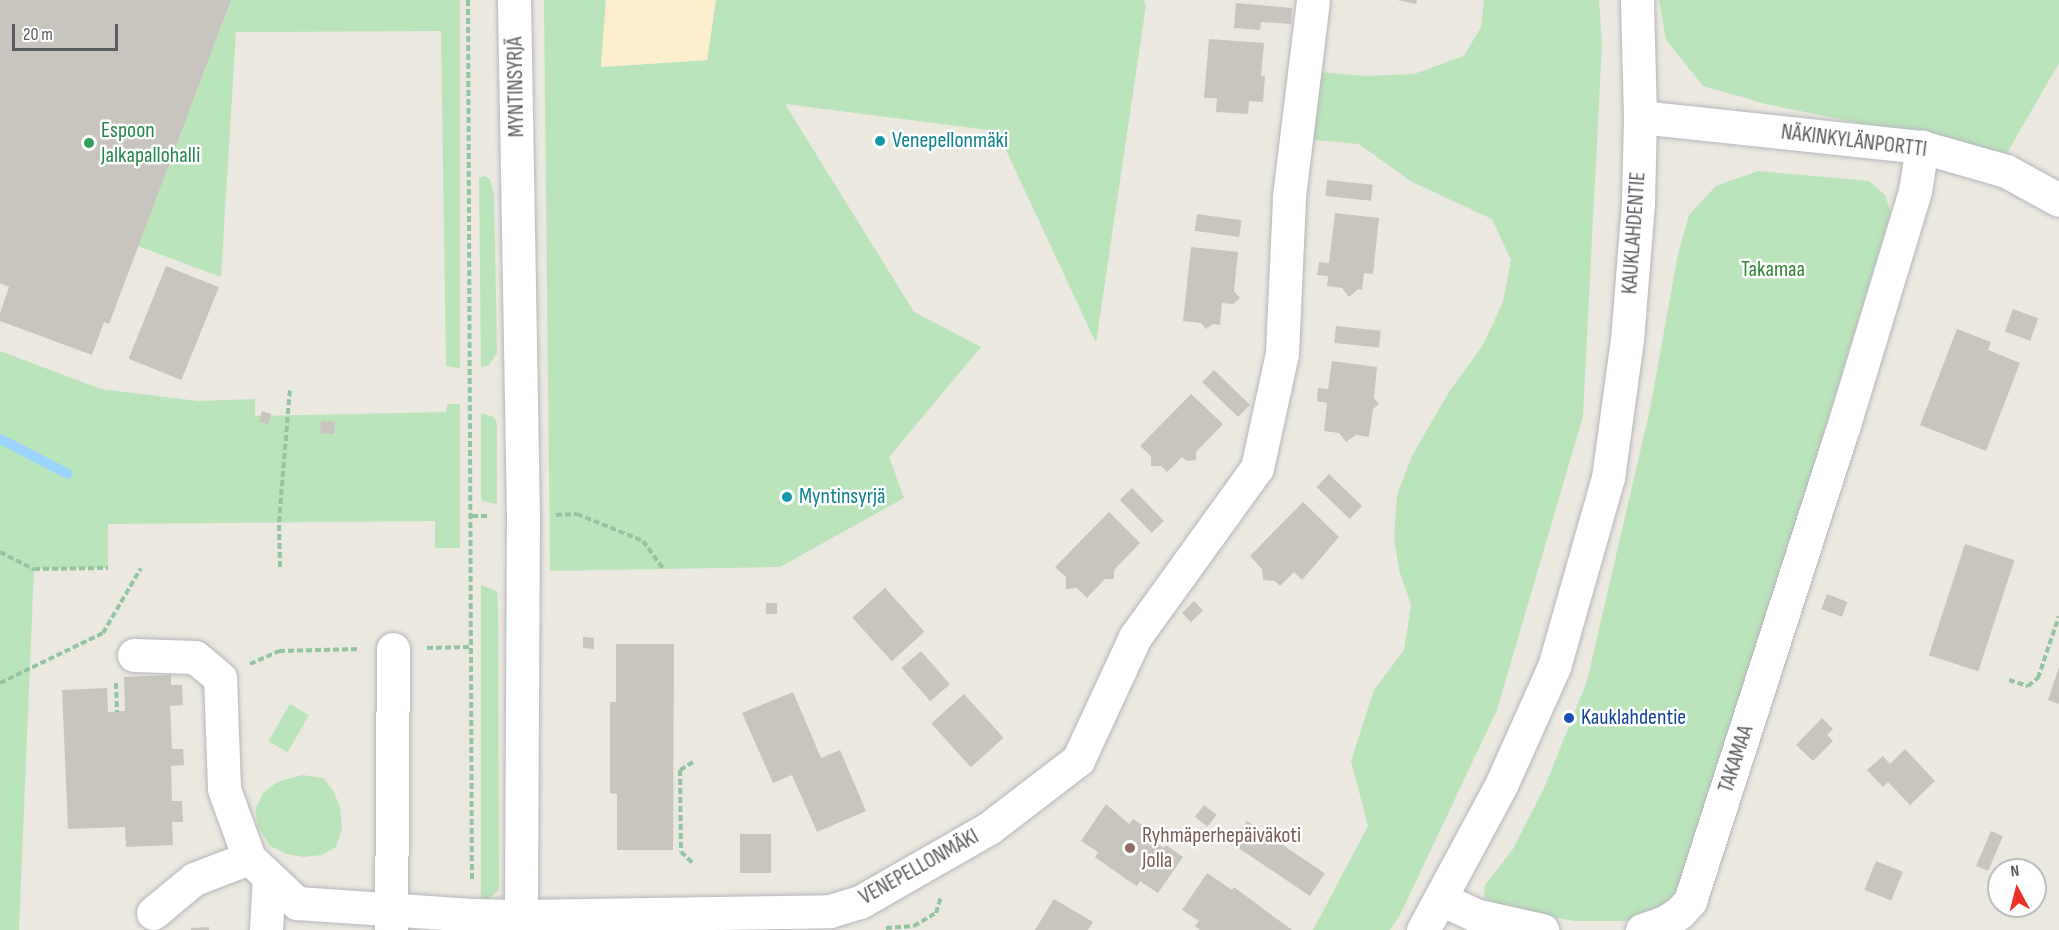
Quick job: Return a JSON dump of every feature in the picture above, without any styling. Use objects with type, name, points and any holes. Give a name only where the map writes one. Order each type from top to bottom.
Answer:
[{"type":"street","name":"MYNTINSYRJÄ","points":[[514,0],[523,516],[521,923]]},
{"type":"street","name":"VENEPELLONMÄKI","points":[[259,867],[297,903],[392,920],[472,915],[521,923],[830,911],[860,902],[989,828],[1078,760],[1135,636],[1257,468],[1282,353],[1289,196],[1313,0]]},
{"type":"street","name":"KAUKLAHDENTIE","points":[[1423,930],[1502,783],[1554,667],[1608,478],[1627,340],[1638,203],[1640,117],[1637,0]]},
{"type":"street","name":"NÄKINKYLÄNPORTTI","points":[[1640,117],[1922,147],[2006,171],[2059,200]]},
{"type":"street","name":"TAKAMAA","points":[[1657,927],[1679,914],[1690,901],[1843,428],[1915,190],[1922,147]]},
{"type":"street","points":[[392,920],[393,648]]},
{"type":"street","points":[[134,655],[195,657],[220,678],[224,789],[259,867],[266,930]]},
{"type":"street","points":[[153,913],[194,879],[259,867]]},
{"type":"street","points":[[1441,899],[1475,915],[1542,930]]},
{"type":"path","points":[[468,0],[472,915]]},
{"type":"path","points":[[280,567],[279,522],[290,388]]},
{"type":"path","points":[[549,515],[577,514],[643,541],[663,569]]},
{"type":"path","points":[[0,552],[34,569],[108,568]]},
{"type":"path","points":[[0,683],[103,633],[141,568]]},
{"type":"path","points":[[2009,680],[2028,686],[2038,678],[2059,616]]},
{"type":"path","points":[[220,678],[279,651],[471,647]]},
{"type":"path","points":[[693,762],[680,770],[681,852],[694,864]]},
{"type":"green space","points":[[231,0],[460,0],[460,368],[446,366],[441,31],[236,32],[221,277],[138,246]]},
{"type":"green space","points":[[544,0],[606,0],[601,67],[707,60],[716,0],[1143,0],[1146,5],[1096,343],[997,131],[785,104],[914,312],[981,347],[889,457],[904,498],[780,567],[550,571]]},
{"type":"green space","points":[[1484,0],[1599,0],[1602,43],[1583,416],[1497,710],[1400,915],[1390,930],[1313,930],[1368,826],[1351,761],[1374,690],[1404,650],[1411,605],[1399,570],[1394,538],[1397,495],[1412,456],[1449,392],[1483,345],[1503,302],[1511,260],[1492,219],[1412,182],[1359,144],[1314,140],[1320,72],[1366,76],[1414,74],[1464,56],[1481,27]]},
{"type":"green space","points":[[1659,0],[2059,0],[2059,63],[2007,153],[1766,104],[1703,86],[1666,40]]},
{"type":"green space","name":"Takamaa","points":[[1758,171],[1869,181],[1885,195],[1891,213],[1684,888],[1659,911],[1625,921],[1574,921],[1494,906],[1484,897],[1485,885],[1513,849],[1545,786],[1587,681],[1650,409],[1678,254],[1689,215],[1716,186]]},
{"type":"green space","points":[[485,176],[490,179],[494,196],[497,353],[488,366],[481,367],[479,178]]},
{"type":"green space","points":[[0,351],[101,389],[198,401],[255,399],[255,416],[446,412],[447,404],[460,404],[460,548],[435,548],[435,521],[108,524],[108,568],[34,569],[19,930],[0,930]]},
{"type":"green space","points":[[481,413],[494,417],[497,424],[497,504],[482,501],[481,497]]},
{"type":"green space","points":[[481,585],[497,591],[498,603],[499,886],[498,891],[485,901],[481,898]]},
{"type":"green space","points":[[290,704],[309,715],[288,752],[268,741]]},
{"type":"green space","points":[[302,775],[323,778],[333,790],[340,807],[342,829],[336,847],[322,855],[304,857],[287,854],[270,846],[258,827],[255,810],[263,793],[277,782]]},
{"type":"sand","points":[[606,0],[716,0],[707,60],[601,67]]},
{"type":"building","name":"Espoon Jalkapallohalli","points":[[0,0],[231,0],[109,324],[104,322],[92,355],[0,321],[0,313],[9,287],[0,283]]},
{"type":"building","points":[[1397,0],[1417,0],[1416,4]]},
{"type":"building","points":[[1236,3],[1292,8],[1291,24],[1261,22],[1260,30],[1234,28]]},
{"type":"building","points":[[1209,39],[1264,43],[1261,76],[1265,76],[1263,102],[1249,101],[1248,114],[1216,112],[1217,98],[1204,98]]},
{"type":"building","points":[[1327,180],[1373,185],[1371,201],[1325,196]]},
{"type":"building","points":[[1335,213],[1379,218],[1373,274],[1364,273],[1362,290],[1358,289],[1349,297],[1342,288],[1327,286],[1328,276],[1317,275],[1319,262],[1329,263]]},
{"type":"building","points":[[1197,214],[1242,220],[1239,237],[1195,231]]},
{"type":"building","points":[[1191,247],[1238,252],[1234,291],[1240,298],[1233,304],[1222,303],[1220,325],[1213,324],[1206,329],[1201,323],[1183,321]]},
{"type":"building","points":[[166,266],[219,287],[181,380],[129,359]]},
{"type":"building","points":[[2013,309],[2038,318],[2030,341],[2005,332]]},
{"type":"building","points":[[1336,326],[1381,331],[1379,348],[1334,343]]},
{"type":"building","points":[[1957,329],[1991,342],[1988,350],[2020,363],[1986,451],[1920,425]]},
{"type":"building","points":[[1332,361],[1377,367],[1374,398],[1379,404],[1373,409],[1369,437],[1356,435],[1346,442],[1339,433],[1324,431],[1327,403],[1317,401],[1318,388],[1328,389]]},
{"type":"building","points":[[1214,370],[1250,405],[1238,417],[1202,382]]},
{"type":"building","points":[[1191,394],[1223,424],[1196,452],[1196,460],[1187,461],[1182,457],[1167,472],[1161,466],[1151,466],[1151,456],[1140,446]]},
{"type":"building","points":[[262,411],[272,414],[268,424],[259,422]]},
{"type":"building","points":[[321,421],[335,422],[334,434],[320,433]]},
{"type":"building","points":[[1329,474],[1362,506],[1350,519],[1316,487]]},
{"type":"building","points":[[1132,488],[1164,521],[1152,533],[1120,500]]},
{"type":"building","points":[[1303,502],[1339,537],[1302,580],[1294,572],[1280,586],[1275,581],[1263,580],[1262,569],[1250,556]]},
{"type":"building","points":[[1109,512],[1140,543],[1114,570],[1114,579],[1105,579],[1087,598],[1077,588],[1066,589],[1066,577],[1055,567]]},
{"type":"building","points":[[1965,544],[2014,560],[1978,671],[1929,655]]},
{"type":"building","points":[[885,588],[924,632],[892,661],[852,617]]},
{"type":"building","points":[[1827,594],[1848,602],[1842,617],[1821,609]]},
{"type":"building","points":[[1194,601],[1203,610],[1191,622],[1182,613]]},
{"type":"building","points":[[766,603],[777,603],[777,614],[766,614]]},
{"type":"building","points":[[583,637],[594,638],[594,649],[583,648]]},
{"type":"building","points":[[616,644],[674,644],[673,850],[617,850],[617,794],[610,793],[610,702],[616,702]]},
{"type":"building","points":[[921,651],[950,684],[930,701],[901,668]]},
{"type":"building","points":[[2059,667],[2059,704],[2048,700]]},
{"type":"building","points":[[171,675],[171,685],[182,685],[183,705],[170,706],[172,749],[183,749],[184,765],[171,766],[172,801],[182,801],[183,822],[172,822],[173,845],[126,847],[125,827],[68,829],[62,690],[107,688],[108,712],[125,711],[124,677]]},
{"type":"building","points":[[793,692],[821,758],[840,750],[866,811],[817,832],[792,775],[773,783],[742,713]]},
{"type":"building","points":[[964,694],[1003,738],[971,767],[931,723]]},
{"type":"building","points":[[1822,718],[1833,729],[1827,735],[1833,741],[1813,761],[1796,745]]},
{"type":"building","points":[[1905,749],[1935,781],[1910,805],[1888,782],[1883,787],[1867,770],[1883,756],[1890,764]]},
{"type":"building","points":[[1106,804],[1129,824],[1133,819],[1159,836],[1155,842],[1164,848],[1166,845],[1183,857],[1158,893],[1140,881],[1137,886],[1126,879],[1095,857],[1098,852],[1081,841]]},
{"type":"building","points":[[1204,805],[1217,815],[1207,827],[1195,817]]},
{"type":"building","points":[[1247,821],[1325,874],[1310,896],[1232,843]]},
{"type":"building","points":[[1991,831],[2003,836],[1994,858],[1987,858],[1987,871],[1976,866]]},
{"type":"building","points":[[740,834],[771,834],[771,873],[740,873]]},
{"type":"building","points":[[1876,861],[1903,872],[1891,901],[1864,890]]},
{"type":"building","points":[[1207,873],[1232,890],[1234,887],[1292,930],[1200,930],[1195,926],[1199,921],[1182,910]]},
{"type":"building","points":[[1054,899],[1093,922],[1088,930],[1035,930]]},
{"type":"building","points":[[209,927],[209,930],[191,930],[191,928]]},
{"type":"waterway","points":[[0,439],[68,474]]},
{"type":"place","name":"Venepellonmäki","points":[[880,141]]},
{"type":"place","name":"Espoon Jalkapallohalli","points":[[89,143]]},
{"type":"place","name":"Myntinsyrjä","points":[[787,497]]},
{"type":"place","name":"Kauklahdentie","points":[[1569,718]]},
{"type":"place","name":"Ryhmäperhepäiväkoti Jolla","points":[[1130,848]]}]
